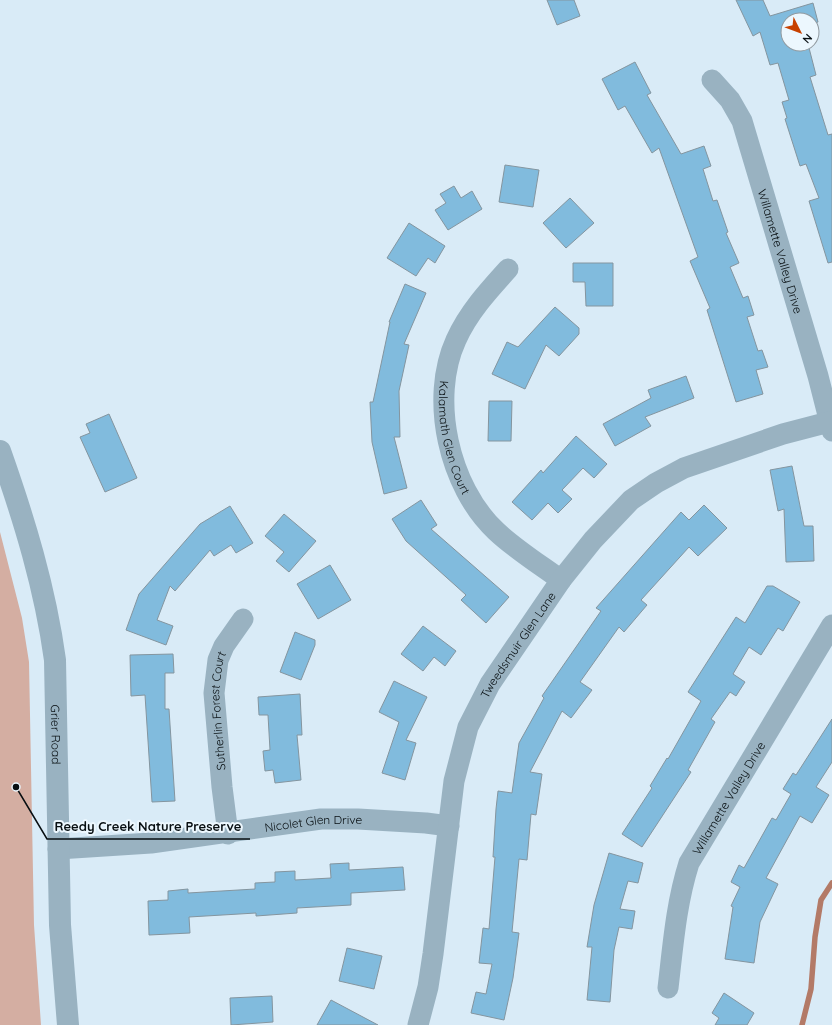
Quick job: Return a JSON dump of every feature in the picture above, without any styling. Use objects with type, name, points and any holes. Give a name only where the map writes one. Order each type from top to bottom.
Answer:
[{"type":"street","name":"Willamette Valley Drive","points":[[712,80],[730,100],[742,121],[818,376],[831,426]]},
{"type":"street","name":"Kalamath Glen Court","points":[[508,269],[482,298],[468,318],[455,341],[447,371],[444,403],[447,437],[455,469],[476,508],[495,530],[561,580]]},
{"type":"street","name":"Tweedsmuir Glen Lane","points":[[418,1025],[428,987],[433,954],[454,781],[468,727],[490,684],[561,580],[592,540],[613,517],[630,500],[656,483],[684,468],[783,434],[831,426]]},
{"type":"street","name":"Grier Road","points":[[0,451],[18,503],[38,570],[51,630],[55,660],[60,925],[68,1025]]},
{"type":"street","name":"Sutherlin Forest Court","points":[[228,834],[222,787],[214,693],[218,660],[224,646],[243,619]]},
{"type":"street","name":"Willamette Valley Drive","points":[[668,988],[682,887],[689,863],[832,625]]},
{"type":"street","name":"Nicolet Glen Drive","points":[[58,849],[151,843],[228,834],[321,819],[358,819],[426,823],[449,826]]},
{"type":"shaded area","points":[[0,532],[22,618],[29,662],[34,925],[41,1025],[0,1025]]},
{"type":"building","points":[[547,0],[574,0],[580,16],[557,25]]},
{"type":"building","points":[[736,0],[763,0],[770,16],[780,13],[780,52],[810,52],[816,75],[810,77],[828,135],[832,134],[832,262],[828,263],[809,201],[819,198],[806,164],[800,166],[785,119],[787,118],[782,102],[789,100],[778,63],[770,65],[760,32],[753,36]]},
{"type":"building","points":[[813,3],[815,12],[783,12]]},
{"type":"building","points":[[635,62],[651,93],[647,95],[681,154],[704,146],[711,166],[703,169],[713,201],[717,200],[728,232],[726,233],[739,263],[730,267],[743,298],[748,296],[754,315],[747,317],[758,351],[762,350],[768,367],[756,370],[763,394],[736,402],[707,310],[710,308],[690,261],[698,257],[659,148],[652,153],[625,106],[618,110],[602,79]]},
{"type":"building","points":[[505,165],[539,170],[533,207],[499,202]]},
{"type":"building","points":[[454,186],[461,198],[472,191],[482,209],[448,230],[435,210],[446,203],[440,194]]},
{"type":"building","points":[[570,198],[594,223],[566,248],[543,223]]},
{"type":"building","points":[[409,223],[445,246],[435,263],[428,258],[416,276],[387,258]]},
{"type":"building","points":[[573,263],[613,263],[613,306],[586,306],[585,282],[573,282]]},
{"type":"building","points":[[405,284],[426,293],[404,344],[409,345],[399,391],[400,437],[394,437],[407,488],[384,494],[372,442],[370,402],[373,402],[389,322]]},
{"type":"building","points":[[555,307],[579,328],[579,334],[559,356],[546,345],[525,389],[492,374],[507,342],[518,347]]},
{"type":"building","points":[[686,376],[694,398],[645,417],[651,426],[615,446],[603,424],[651,398],[648,390]]},
{"type":"building","points":[[489,401],[512,401],[511,441],[488,441]]},
{"type":"building","points":[[109,414],[137,478],[105,492],[80,437],[90,433],[86,424]]},
{"type":"building","points":[[576,436],[607,464],[594,478],[583,468],[562,490],[572,499],[558,513],[548,503],[532,520],[512,502],[541,470],[543,473]]},
{"type":"building","points":[[792,466],[804,526],[813,526],[814,561],[786,562],[784,509],[778,511],[770,470]]},
{"type":"building","points":[[421,500],[437,525],[431,529],[509,597],[486,623],[461,600],[466,595],[406,541],[392,519]]},
{"type":"building","points":[[704,505],[727,528],[698,556],[689,547],[641,600],[647,605],[624,632],[619,627],[580,682],[592,690],[571,718],[562,711],[530,772],[542,774],[536,815],[531,814],[527,860],[519,859],[512,932],[519,933],[513,978],[504,1020],[471,1013],[476,992],[486,994],[492,964],[479,963],[483,928],[489,929],[495,857],[493,857],[498,791],[512,793],[519,743],[544,698],[542,696],[601,611],[596,608],[681,512],[689,520]]},
{"type":"building","points":[[230,506],[253,543],[236,553],[231,545],[214,556],[210,550],[175,591],[170,586],[157,620],[173,626],[166,645],[126,630],[139,594],[200,524]]},
{"type":"building","points":[[284,514],[316,541],[289,572],[276,561],[284,552],[265,536]]},
{"type":"building","points":[[330,565],[351,600],[318,619],[297,584]]},
{"type":"building","points":[[767,586],[773,586],[800,602],[783,631],[778,628],[761,655],[749,647],[733,674],[745,682],[736,696],[730,692],[711,719],[715,722],[688,770],[691,772],[642,847],[622,834],[652,788],[650,786],[667,758],[668,759],[701,701],[688,692],[736,617],[745,623]]},
{"type":"building","points":[[423,626],[456,651],[445,666],[434,657],[423,671],[401,654]]},
{"type":"building","points":[[295,632],[315,640],[315,645],[301,680],[280,672]]},
{"type":"building","points":[[173,654],[174,673],[165,673],[165,709],[169,709],[175,801],[152,802],[145,695],[131,696],[130,655]]},
{"type":"building","points":[[394,681],[427,697],[406,740],[416,743],[405,780],[382,773],[399,722],[379,712]]},
{"type":"building","points":[[300,694],[302,735],[297,735],[301,780],[275,783],[273,770],[265,771],[263,751],[270,750],[268,715],[259,715],[258,697]]},
{"type":"building","points":[[832,719],[832,762],[816,787],[829,795],[812,823],[800,816],[766,878],[778,884],[760,922],[754,963],[725,959],[733,907],[731,906],[740,887],[731,882],[739,865],[744,868],[772,818],[776,820],[791,794],[783,789],[793,773],[796,775]]},
{"type":"building","points":[[609,853],[643,863],[638,883],[628,881],[620,909],[635,911],[632,929],[619,927],[614,950],[610,1002],[587,1000],[592,947],[587,947],[594,905]]},
{"type":"building","points":[[349,863],[349,870],[403,867],[405,890],[351,893],[351,905],[297,908],[297,913],[256,916],[256,913],[189,917],[190,933],[149,935],[148,901],[168,900],[168,891],[188,889],[188,893],[255,889],[255,883],[275,882],[275,872],[295,871],[295,880],[331,878],[330,864]]},
{"type":"building","points":[[347,948],[382,956],[374,989],[339,981]]},
{"type":"building","points":[[724,993],[754,1013],[747,1025],[715,1025],[719,1018],[712,1013]]},
{"type":"building","points":[[272,996],[273,1022],[231,1025],[230,998]]},
{"type":"building","points":[[331,1000],[378,1025],[317,1025]]},
{"type":"waterway","points":[[802,1025],[811,989],[815,937],[821,900],[832,883]]},
{"type":"place","name":"Reedy Creek Nature Preserve","points":[[16,787]]}]
